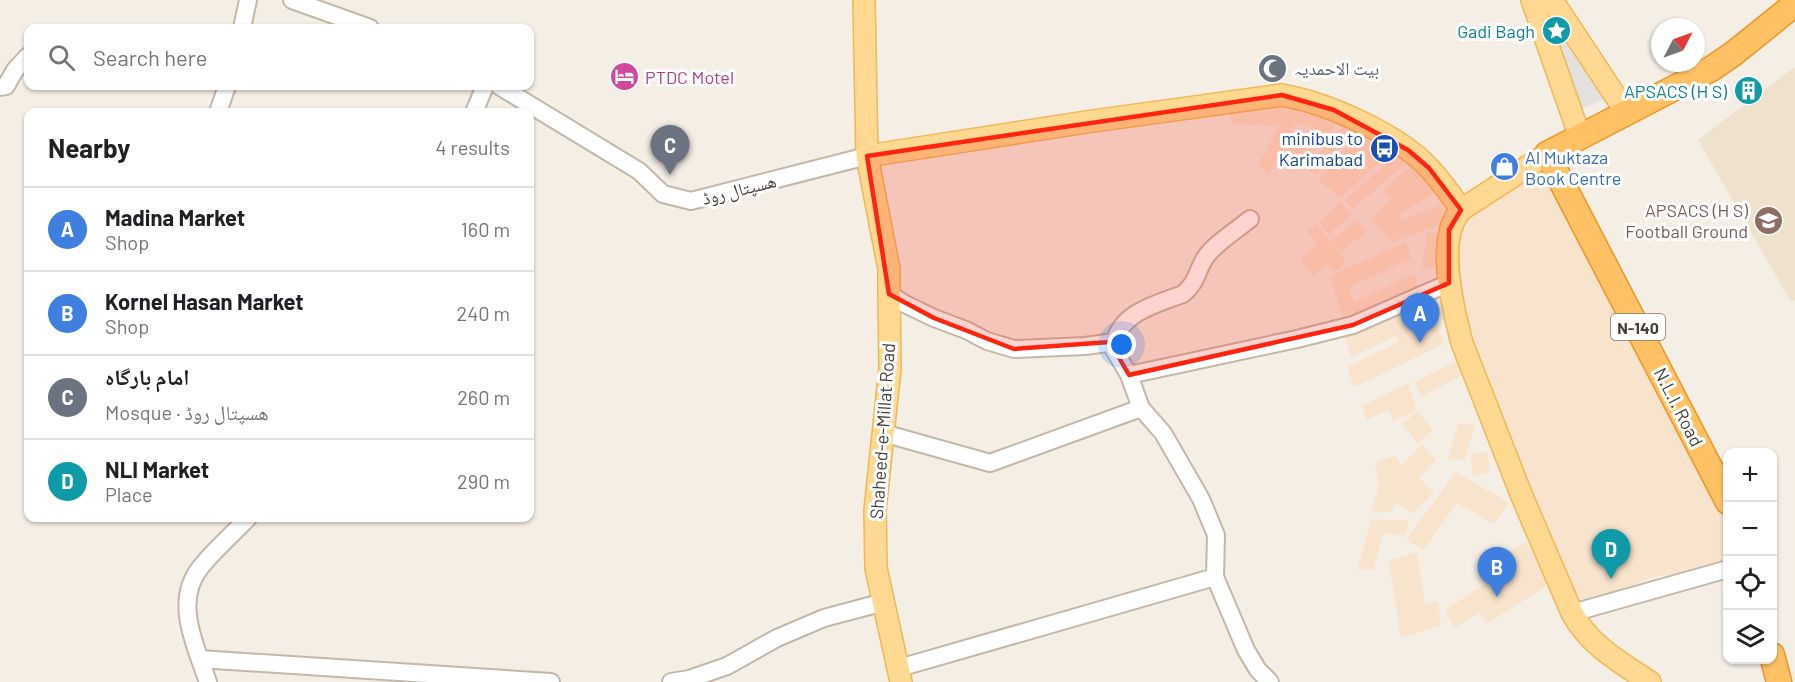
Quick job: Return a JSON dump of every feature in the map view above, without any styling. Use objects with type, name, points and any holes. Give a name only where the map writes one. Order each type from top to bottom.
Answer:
[{"type":"highway","points":[[1547,154],[1711,69],[1795,4]]},
{"type":"highway","name":"N.L.I. Road","points":[[1547,154],[1723,492]]},
{"type":"highway","points":[[1775,664],[1779,682]]},
{"type":"main road","name":"Shaheed-e-Millat Road","points":[[864,0],[867,156],[889,269],[890,369],[875,510],[876,568],[900,675]]},
{"type":"main road","points":[[1545,7],[1626,112]]},
{"type":"main road","points":[[1545,7],[1580,137]]},
{"type":"main road","points":[[867,156],[1282,95],[1302,98],[1334,110],[1367,125],[1408,150],[1429,168],[1461,210]]},
{"type":"main road","points":[[1547,154],[1461,210],[1454,218],[1449,230],[1449,283],[1462,343],[1525,504],[1572,613],[1594,644],[1650,682]]},
{"type":"street","points":[[243,24],[249,0]]},
{"type":"street","points":[[292,0],[359,24]]},
{"type":"street","points":[[0,87],[6,86],[15,70],[24,60]]},
{"type":"street","points":[[219,108],[226,90]]},
{"type":"street","points":[[476,108],[483,90]]},
{"type":"street","name":"ھسپتال روڈ","points":[[506,90],[639,171],[663,194],[691,201],[867,156]]},
{"type":"street","points":[[1250,219],[1207,255],[1189,290],[1131,316],[1118,329],[1113,348],[1128,375],[1141,408],[1163,434],[1201,499],[1216,535],[1215,577],[1246,650],[1258,670],[1270,682]]},
{"type":"street","points":[[1128,375],[1353,325],[1449,283]]},
{"type":"street","points":[[889,294],[934,318],[987,341],[1014,349],[1085,346],[1114,342]]},
{"type":"street","points":[[883,433],[990,463],[1141,408]]},
{"type":"street","points":[[208,682],[187,618],[187,603],[198,569],[244,522]]},
{"type":"street","points":[[1572,613],[1723,570]]},
{"type":"street","points":[[900,675],[1215,577]]},
{"type":"street","points":[[671,682],[689,679],[727,666],[777,638],[824,618],[884,602]]},
{"type":"street","points":[[200,659],[551,682]]},
{"type":"highlighted area","points":[[1282,95],[1334,110],[1408,150],[1429,168],[1461,210],[1449,230],[1449,283],[1353,325],[1129,375],[1110,342],[1014,349],[934,318],[889,294],[867,156]]},
{"type":"shaded area","points":[[1568,38],[1607,98],[1576,111],[1551,45]]},
{"type":"shaded area","name":"APSACS (H S) Football Ground","points":[[1795,67],[1795,300],[1791,302],[1698,140]]},
{"type":"shaded area","points":[[1296,105],[1339,121],[1329,133],[1296,123],[1269,176],[1258,165],[1279,126],[1231,124],[1228,107]]},
{"type":"shaded area","points":[[1347,120],[1393,149],[1341,198],[1318,180],[1353,141],[1346,138],[1316,175],[1307,169]]},
{"type":"shaded area","points":[[1290,142],[1312,150],[1305,164],[1282,156]]},
{"type":"shaded area","points":[[1401,151],[1409,160],[1353,209],[1345,200]]},
{"type":"shaded area","points":[[1545,153],[1723,494],[1723,566],[1649,578],[1572,613],[1457,325],[1454,218]]},
{"type":"shaded area","points":[[1412,165],[1439,190],[1398,215],[1401,221],[1442,204],[1443,224],[1392,242],[1371,219],[1391,199],[1383,189]]},
{"type":"shaded area","points":[[1341,202],[1352,215],[1329,234],[1319,222]]},
{"type":"shaded area","points":[[1358,220],[1366,232],[1340,253],[1346,263],[1333,273],[1327,265],[1312,276],[1300,259],[1317,245],[1307,231],[1317,224],[1330,241]]},
{"type":"shaded area","points":[[1442,232],[1436,268],[1422,268],[1427,233]]},
{"type":"shaded area","points":[[1406,242],[1411,259],[1349,287],[1354,302],[1415,274],[1419,290],[1344,324],[1330,276]]},
{"type":"shaded area","points":[[1429,298],[1444,344],[1354,387],[1347,367],[1399,342],[1396,336],[1351,357],[1345,337]]},
{"type":"shaded area","points":[[1458,360],[1463,375],[1421,397],[1415,382]]},
{"type":"shaded area","points":[[1408,384],[1417,410],[1393,421],[1389,410],[1367,420],[1362,406]]},
{"type":"shaded area","points":[[1418,411],[1433,430],[1417,443],[1402,424]]},
{"type":"shaded area","points":[[1458,424],[1475,425],[1465,460],[1448,459]]},
{"type":"shaded area","points":[[1422,445],[1436,460],[1419,478],[1434,493],[1412,514],[1396,502],[1390,512],[1371,511],[1379,486],[1375,463],[1396,455],[1401,466]]},
{"type":"shaded area","points":[[1488,451],[1489,472],[1472,476],[1471,455]]},
{"type":"shaded area","points":[[1456,472],[1509,503],[1494,524],[1457,503],[1423,550],[1406,540]]},
{"type":"shaded area","points":[[1371,519],[1409,521],[1406,535],[1383,534],[1373,570],[1358,569]]},
{"type":"shaded area","points":[[1526,541],[1549,584],[1487,624],[1480,612],[1455,628],[1445,610],[1512,566],[1506,554]]},
{"type":"shaded area","points":[[1417,552],[1425,605],[1438,601],[1441,625],[1401,638],[1389,561]]},
{"type":"place","name":"Gadi Bagh","points":[[1556,31]]},
{"type":"place","name":"بیت الاحمدیہ","points":[[1273,68]]},
{"type":"place","name":"PTDC Motel","points":[[624,77]]},
{"type":"place","name":"APSACS (H S)","points":[[1748,91]]},
{"type":"place","name":"minibus to Karimabad","points":[[1384,148]]},
{"type":"place","name":"Al Muktaza Book Centre","points":[[1504,167]]},
{"type":"place","name":"امام بارگاہ","points":[[670,175]]},
{"type":"place","name":"APSACS (H S) Football Ground","points":[[1769,220]]},
{"type":"place","name":"Madina Market","points":[[1420,343]]},
{"type":"place","name":"NLI Market","points":[[1611,579]]},
{"type":"place","name":"Kornel Hasan Market","points":[[1497,597]]}]
